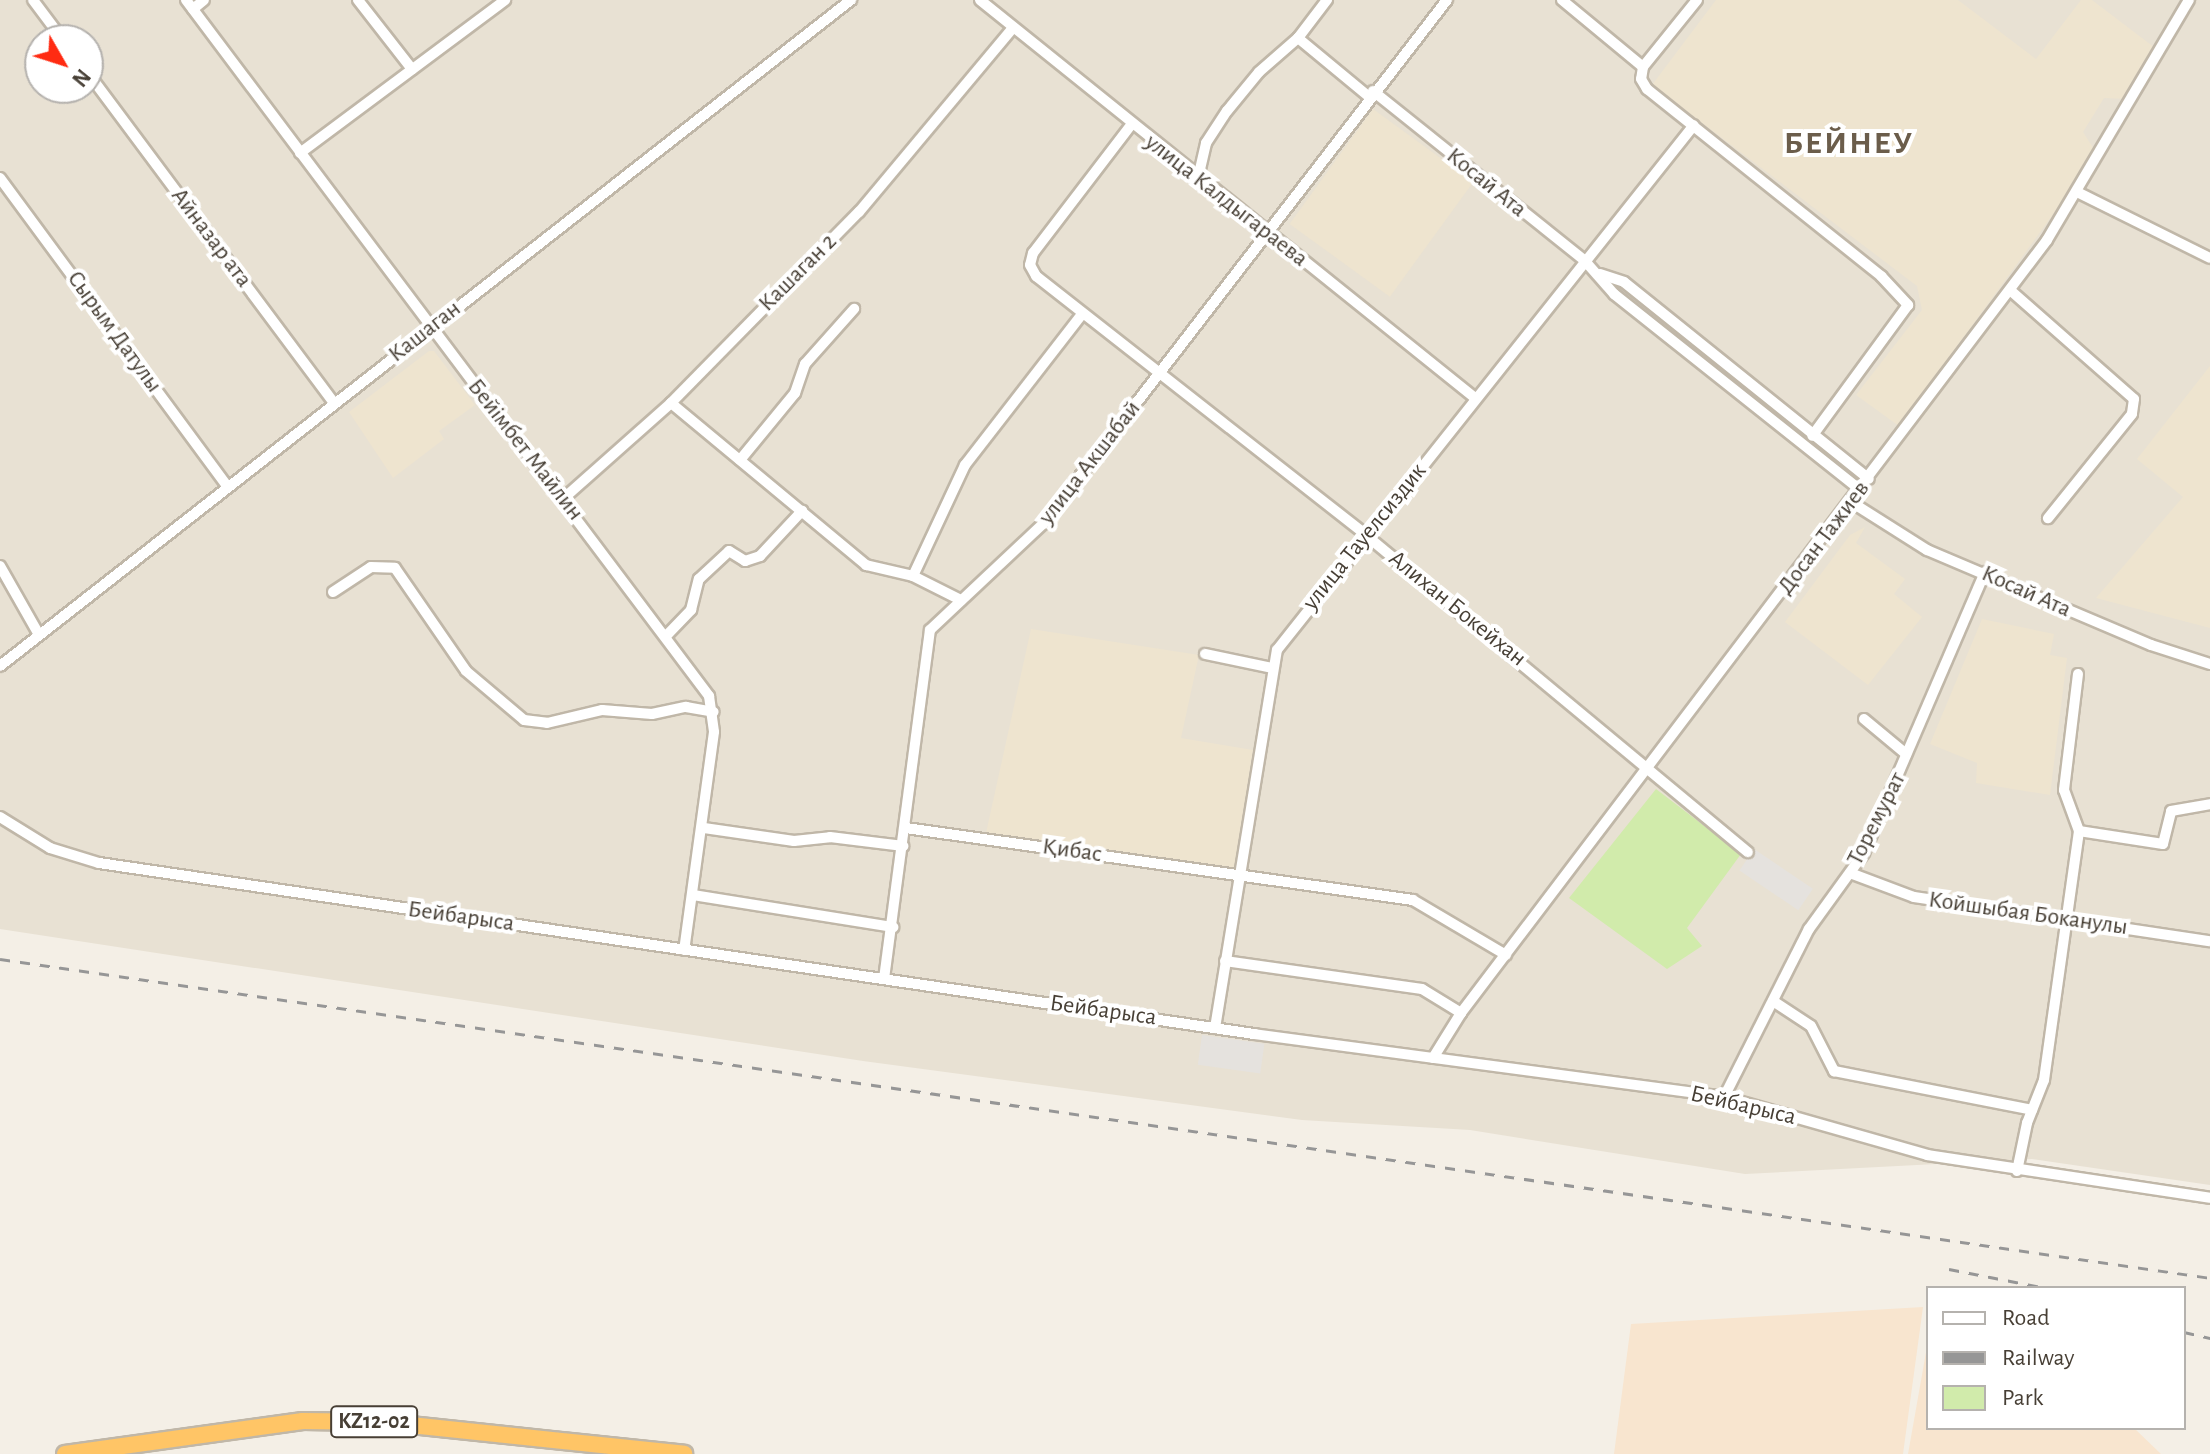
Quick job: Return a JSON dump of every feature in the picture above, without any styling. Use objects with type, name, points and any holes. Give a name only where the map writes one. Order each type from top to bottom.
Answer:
[{"type":"highway","name":"KZ12-02","points":[[65,1454],[303,1421],[382,1422],[684,1454]]},
{"type":"street","points":[[33,0],[51,24]]},
{"type":"street","points":[[190,4],[204,0]]},
{"type":"street","points":[[358,0],[412,69]]},
{"type":"street","points":[[300,153],[505,0]]},
{"type":"street","name":"Кашаган","points":[[0,666],[38,633],[851,0]]},
{"type":"street","name":"улица Калдыгараева","points":[[980,0],[1131,125],[1475,398]]},
{"type":"street","points":[[1198,178],[1206,143],[1227,111],[1259,72],[1298,38],[1327,0]]},
{"type":"street","name":"улица Акшабай","points":[[884,979],[906,828],[928,637],[961,600],[1043,524],[1370,94],[1447,0]]},
{"type":"street","points":[[1562,0],[1643,67]]},
{"type":"street","points":[[1697,0],[1643,67],[1641,79],[1647,89],[1906,297],[1906,313],[1812,436]]},
{"type":"street","name":"Досан Тажиев","points":[[1433,1058],[1461,1013],[1651,768],[2010,290],[2079,193],[2189,0]]},
{"type":"street","name":"Бейімбет Майлин","points":[[190,4],[431,328],[667,635],[714,712]]},
{"type":"street","name":"Кашаган 2","points":[[563,499],[671,403],[859,212],[1013,28]]},
{"type":"street","name":"Косай Ата","points":[[1298,38],[1585,261],[1600,274],[1614,294],[1860,490]]},
{"type":"street","name":"Айназар ата","points":[[104,94],[334,403]]},
{"type":"street","name":"Алихан Бокейхан","points":[[1131,125],[1033,253],[1030,265],[1036,276],[1367,536],[1651,768],[1748,852]]},
{"type":"street","name":"улица Тауелсиздик","points":[[1215,1028],[1272,668],[1286,636],[1694,125]]},
{"type":"street","name":"Сырым Датулы","points":[[0,178],[227,486]]},
{"type":"street","points":[[2079,193],[2210,258]]},
{"type":"street","name":"Косай Ата","points":[[1600,274],[1624,282],[1869,479]]},
{"type":"street","points":[[2010,290],[2134,399],[2132,414],[2048,518]]},
{"type":"street","points":[[740,460],[795,393],[805,364],[854,309]]},
{"type":"street","points":[[913,576],[965,465],[1082,314]]},
{"type":"street","points":[[1699,362],[1708,351]]},
{"type":"street","points":[[671,403],[866,565],[913,576],[961,600]]},
{"type":"street","name":"Косай Ата","points":[[1851,502],[1927,550],[1985,572],[2099,624],[2210,664]]},
{"type":"street","points":[[667,635],[691,610],[699,579],[729,551],[745,561],[760,556],[802,511]]},
{"type":"street","points":[[0,566],[38,633]]},
{"type":"street","points":[[333,592],[371,567],[395,568],[466,671],[524,720],[547,723],[602,710],[652,714],[693,707],[714,712],[704,828],[684,950]]},
{"type":"street","name":"Торемурат","points":[[1724,1097],[1809,929],[1864,853],[1985,572]]},
{"type":"street","points":[[1205,654],[1272,668]]},
{"type":"street","points":[[2017,1171],[2032,1110],[2044,1080],[2079,831],[2064,790],[2078,674]]},
{"type":"street","points":[[1864,719],[1906,754]]},
{"type":"street","points":[[2079,831],[2163,844],[2171,811],[2210,804]]},
{"type":"street","name":"Бейбарыса","points":[[0,817],[30,839],[99,863],[1215,1028],[1724,1097],[1927,1155],[2210,1198]]},
{"type":"street","points":[[704,828],[794,841],[830,837],[903,846]]},
{"type":"street","name":"Қибас","points":[[906,828],[1413,900],[1506,955]]},
{"type":"street","name":"Койшыбая Боканулы","points":[[1850,873],[1914,897],[2210,941]]},
{"type":"street","points":[[693,895],[893,927]]},
{"type":"street","points":[[1225,961],[1422,989],[1461,1013]]},
{"type":"street","points":[[1773,1001],[1811,1026],[1834,1071],[2032,1110]]},
{"type":"shaded area","name":"БЕЙНЕУ","points":[[0,0],[2210,0],[2210,1185],[2032,1159],[1745,1174],[1470,1130],[1302,1120],[863,1061],[0,929]]},
{"type":"shaded area","points":[[1716,0],[1958,0],[2036,59],[2081,0],[2092,0],[2163,54],[2128,99],[2104,98],[2083,132],[2097,154],[1899,426],[1856,395],[1922,310],[1917,286],[1652,85]]},
{"type":"shaded area","points":[[1373,109],[1473,182],[1390,297],[1290,224]]},
{"type":"shaded area","points":[[429,351],[434,351],[475,405],[439,431],[444,439],[393,478],[349,412]]},
{"type":"shaded area","points":[[2210,366],[2210,628],[2096,598],[2183,497],[2137,459]]},
{"type":"shaded area","points":[[1865,527],[1856,543],[1905,579],[1894,594],[1922,617],[1868,685],[1785,622],[1850,535]]},
{"type":"shaded area","points":[[1982,619],[2054,634],[2050,655],[2067,658],[2050,795],[1976,783],[1977,763],[1930,744]]},
{"type":"shaded area","points":[[1031,629],[1199,655],[1181,738],[1253,750],[1235,868],[986,833]]},
{"type":"shaded area","points":[[1754,849],[1813,889],[1798,910],[1739,871]]},
{"type":"shaded area","points":[[1202,1035],[1264,1044],[1260,1073],[1198,1065]]},
{"type":"shaded area","points":[[1923,1307],[1903,1454],[1614,1454],[1631,1324]]},
{"type":"shaded area","points":[[1926,1352],[1926,1430],[2136,1430],[2161,1454],[1908,1454]]},
{"type":"green space","points":[[1656,789],[1741,854],[1687,928],[1702,946],[1667,969],[1569,898]]},
{"type":"railway","points":[[0,959],[2210,1278]]},
{"type":"railway","points":[[1949,1269],[2036,1286]]},
{"type":"railway","points":[[2186,1332],[2210,1338]]},
{"type":"district","name":"БЕЙНЕУ","points":[[1849,143]]}]
